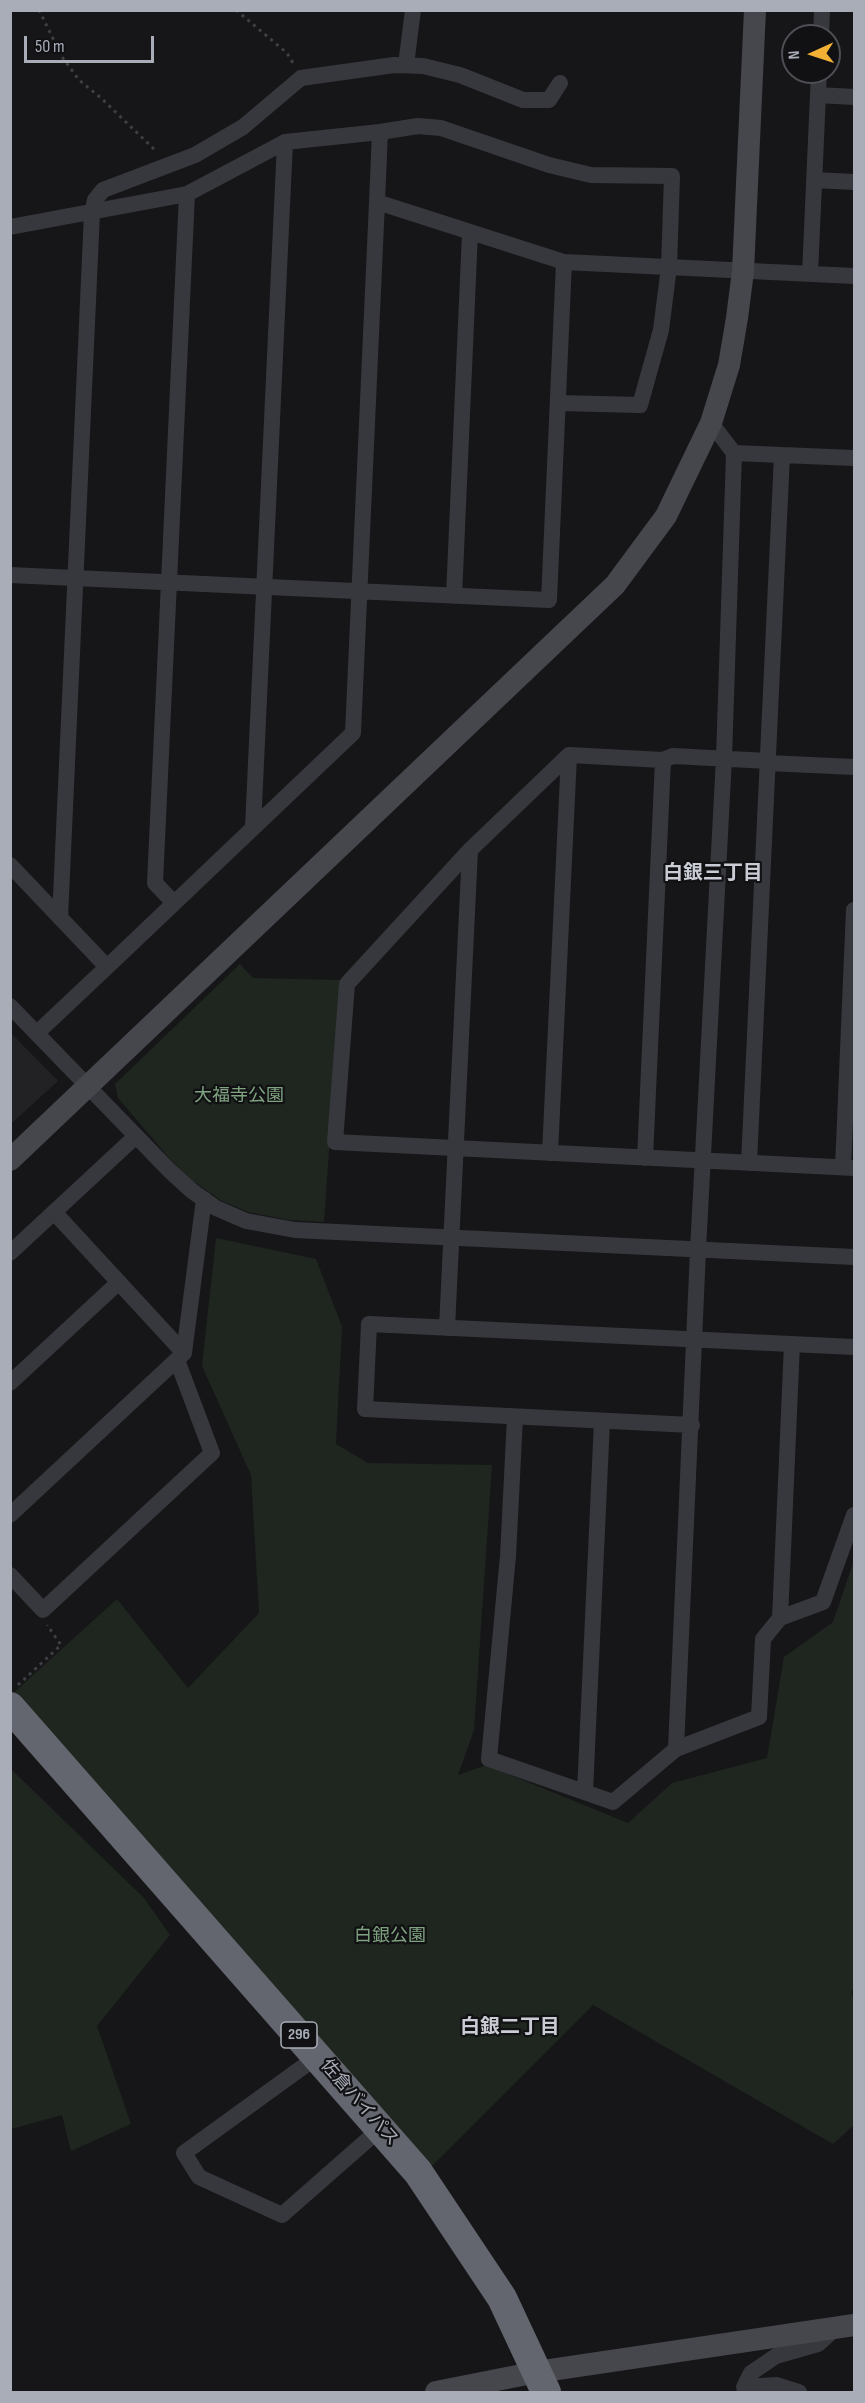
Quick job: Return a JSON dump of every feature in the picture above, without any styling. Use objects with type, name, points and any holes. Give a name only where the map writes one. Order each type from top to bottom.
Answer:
[{"type":"highway","name":"佐倉バイパス","points":[[10,1707],[418,2172],[502,2298],[542,2382]]},
{"type":"street","points":[[406,65],[413,10]]},
{"type":"street","points":[[10,1160],[615,585],[666,516],[711,423],[729,365],[743,271],[755,10]]},
{"type":"street","points":[[60,918],[92,213],[95,200],[103,190],[195,155],[243,127],[301,78],[406,65],[423,66],[460,75],[523,100],[549,100],[560,83]]},
{"type":"street","points":[[810,274],[818,84]]},
{"type":"street","points":[[818,95],[855,97]]},
{"type":"street","points":[[10,227],[187,194],[285,142],[418,126],[441,128],[549,165],[591,175],[672,176],[669,267],[661,330],[640,405],[558,403]]},
{"type":"street","points":[[37,1033],[353,733],[380,132]]},
{"type":"street","points":[[254,827],[285,142]]},
{"type":"street","points":[[814,180],[855,182]]},
{"type":"street","points":[[174,903],[155,883],[187,194]]},
{"type":"street","points":[[377,202],[564,262],[855,276]]},
{"type":"street","points":[[454,596],[470,233]]},
{"type":"street","points":[[10,575],[549,600],[564,262]]},
{"type":"street","points":[[676,1749],[696,1340],[698,1250],[724,758],[734,453],[711,423]]},
{"type":"street","points":[[734,453],[855,458]]},
{"type":"street","points":[[749,1163],[783,455]]},
{"type":"street","points":[[855,767],[724,758],[673,756],[663,760],[569,755],[470,850],[347,984],[334,1142],[849,1167],[855,910]]},
{"type":"street","points":[[550,1153],[569,755]]},
{"type":"street","points":[[645,1158],[663,760]]},
{"type":"street","points":[[447,1328],[470,850]]},
{"type":"street","points":[[10,865],[106,967]]},
{"type":"street","points":[[10,1006],[169,1170],[216,1208],[246,1221],[295,1230],[855,1257]]},
{"type":"street","points":[[10,1253],[136,1136]]},
{"type":"street","points":[[10,1515],[181,1357],[204,1199]]},
{"type":"street","points":[[10,1575],[43,1610],[212,1453],[181,1357],[119,1282],[54,1212]]},
{"type":"street","points":[[10,1383],[119,1282]]},
{"type":"street","points":[[692,1425],[365,1409],[369,1324],[855,1347]]},
{"type":"street","points":[[780,1618],[792,1344]]},
{"type":"street","points":[[514,1417],[508,1556],[489,1759],[613,1802],[676,1749],[759,1717],[763,1639],[780,1618],[823,1602],[855,1515]]},
{"type":"street","points":[[585,1792],[602,1421]]},
{"type":"street","points":[[318,2056],[184,2153],[199,2177],[282,2215],[381,2128]]},
{"type":"street","points":[[436,2392],[542,2382],[846,2326]]},
{"type":"street","points":[[799,2392],[777,2385],[744,2387],[751,2373],[776,2356],[818,2344],[846,2326]]},
{"type":"path","points":[[39,10],[62,57],[79,80],[171,165]]},
{"type":"path","points":[[236,10],[287,53],[301,78]]},
{"type":"path","points":[[10,1692],[61,1645],[47,1626],[43,1610]]},
{"type":"shaded area","points":[[11,1033],[58,1081],[11,1124]]},
{"type":"green space","name":"大福寺公園","points":[[240,964],[253,978],[341,980],[324,1222],[289,1220],[248,1212],[222,1201],[193,1181],[170,1159],[118,1098],[115,1084]]},
{"type":"green space","name":"白銀公園","points":[[216,1238],[316,1259],[342,1327],[336,1444],[368,1463],[492,1465],[474,1730],[458,1775],[486,1765],[628,1823],[672,1783],[767,1758],[784,1657],[833,1622],[854,1560],[854,1988],[851,1992],[854,2001],[854,2125],[833,2144],[593,2005],[430,2168],[10,1696],[117,1599],[188,1688],[259,1613],[251,1475],[202,1366]]},
{"type":"green space","points":[[11,1769],[144,1898],[170,1935],[97,2026],[131,2124],[71,2151],[62,2115],[11,2129]]},
{"type":"district","name":"白銀三丁目","points":[[713,874]]},
{"type":"district","name":"白銀二丁目","points":[[510,2028]]}]
